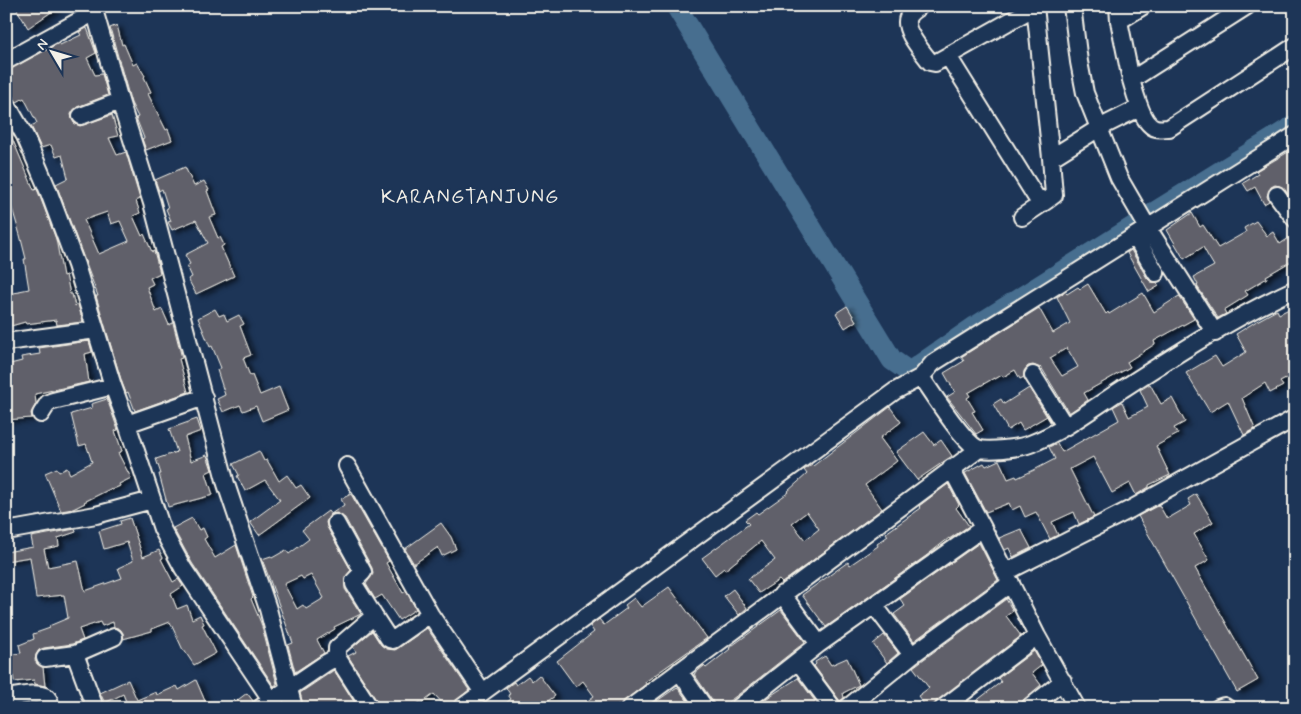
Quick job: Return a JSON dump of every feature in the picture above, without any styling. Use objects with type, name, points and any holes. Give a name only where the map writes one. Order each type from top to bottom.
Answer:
[{"type":"street","points":[[920,6],[907,17],[907,29],[930,62],[936,63],[1035,7],[1054,195],[1022,217]]},
{"type":"street","points":[[1072,6],[1084,85],[1099,128],[1142,232],[1156,273]]},
{"type":"street","points":[[1142,6],[1118,13],[1131,80],[1139,108],[1150,126],[1157,128],[1169,128],[1295,46]]},
{"type":"street","points":[[1131,80],[1247,6]]},
{"type":"street","points":[[6,62],[94,9],[152,203],[226,484],[268,609],[294,708]]},
{"type":"street","points":[[948,56],[1036,197],[1046,201]]},
{"type":"street","points":[[81,116],[120,101]]},
{"type":"street","points":[[6,103],[25,136],[48,190],[76,264],[113,386],[162,529],[183,568],[266,704],[337,657]]},
{"type":"street","points":[[1051,158],[1099,128],[1139,108]]},
{"type":"street","points":[[461,708],[895,391],[921,377],[933,363],[1295,135]]},
{"type":"street","points":[[1277,195],[1295,219]]},
{"type":"street","points":[[1142,232],[1215,333]]},
{"type":"street","points":[[921,377],[965,438],[979,448],[1002,449],[1029,445],[1065,426],[1262,304],[1295,289]]},
{"type":"street","points":[[6,342],[96,330]]},
{"type":"street","points":[[1032,375],[1065,426]]},
{"type":"street","points":[[41,414],[48,403],[52,401],[113,386]]},
{"type":"street","points":[[127,424],[204,397]]},
{"type":"street","points":[[847,708],[1008,577],[1295,418]]},
{"type":"street","points":[[630,708],[979,448]]},
{"type":"street","points":[[347,466],[430,614],[482,691]]},
{"type":"street","points":[[951,468],[1037,636],[1077,708]]},
{"type":"street","points":[[6,531],[96,515],[152,500]]},
{"type":"street","points":[[336,523],[363,572],[354,581],[354,584],[389,639],[392,640],[430,614]]},
{"type":"street","points":[[738,708],[819,644],[983,528]]},
{"type":"street","points":[[782,594],[819,644]]},
{"type":"street","points":[[874,605],[912,655]]},
{"type":"street","points":[[370,708],[337,657],[337,648],[374,616]]},
{"type":"street","points":[[943,708],[1037,636]]},
{"type":"street","points":[[45,658],[75,654],[114,637]]},
{"type":"street","points":[[75,654],[94,708]]},
{"type":"street","points":[[798,661],[833,708]]},
{"type":"street","points":[[679,671],[705,708]]},
{"type":"street","points":[[1029,708],[1063,681]]},
{"type":"street","points":[[6,698],[38,693],[44,694],[49,700],[50,708]]},
{"type":"street","points":[[1218,708],[1224,706],[1227,708]]},
{"type":"building","points":[[15,6],[60,6],[28,28]]},
{"type":"building","points":[[117,25],[122,45],[124,44],[133,65],[137,63],[145,76],[151,92],[148,94],[166,130],[168,129],[172,140],[146,150],[142,139],[144,138],[136,118],[138,117],[131,103],[110,28]]},
{"type":"building","points":[[87,28],[96,53],[87,58],[95,75],[102,74],[108,95],[77,107],[71,114],[72,119],[74,123],[80,126],[112,115],[118,136],[109,138],[117,155],[126,152],[140,199],[136,201],[140,213],[133,216],[142,236],[144,234],[152,252],[154,251],[160,273],[150,278],[153,284],[147,287],[156,312],[162,309],[169,325],[173,323],[182,358],[179,359],[188,392],[135,411],[128,392],[126,393],[122,383],[96,296],[98,296],[56,184],[68,178],[62,155],[56,157],[51,145],[41,148],[31,126],[37,123],[24,98],[17,102],[6,87],[6,71],[59,43],[60,45],[81,35],[79,32]],"holes":[[[107,212],[111,224],[120,221],[129,241],[99,254],[84,220]]]},
{"type":"building","points":[[6,124],[34,190],[37,189],[39,194],[56,239],[63,276],[66,275],[70,294],[72,294],[75,306],[78,304],[83,322],[57,325],[56,320],[26,324],[25,322],[11,326],[6,304],[6,294],[29,289],[24,259],[26,259],[20,235],[9,198],[6,200]]},
{"type":"building","points":[[1295,148],[1295,202],[1280,186],[1275,185],[1271,187],[1267,196],[1269,201],[1264,204],[1255,187],[1248,191],[1243,183],[1258,174],[1256,171]]},
{"type":"building","points":[[185,167],[194,186],[204,181],[209,190],[207,191],[216,215],[209,217],[218,238],[220,237],[224,245],[221,247],[234,276],[196,294],[188,279],[192,277],[187,266],[190,264],[185,255],[208,243],[196,220],[172,230],[168,222],[171,221],[166,209],[168,208],[162,189],[159,191],[155,180]]},
{"type":"building","points":[[1192,213],[1200,227],[1203,225],[1218,248],[1246,232],[1244,228],[1256,221],[1267,236],[1273,232],[1280,244],[1289,238],[1295,248],[1295,259],[1245,291],[1248,295],[1224,310],[1226,314],[1218,318],[1197,286],[1194,277],[1214,266],[1203,247],[1184,259],[1167,230]]},
{"type":"building","points":[[1131,250],[1147,278],[1159,286],[1149,292],[1127,253]]},
{"type":"building","points":[[1088,284],[1106,314],[1143,293],[1154,312],[1179,296],[1194,319],[1154,341],[1155,344],[1127,362],[1130,367],[1084,393],[1088,400],[1069,413],[1041,367],[1028,366],[1024,371],[1024,377],[1020,379],[1015,370],[1003,377],[1002,375],[994,378],[968,393],[970,396],[967,398],[975,411],[972,412],[983,430],[976,434],[947,397],[955,392],[944,373],[964,361],[961,357],[1039,308],[1053,333],[1070,323],[1057,297],[1065,292],[1067,294],[1078,287],[1080,289]],"holes":[[[1067,348],[1078,367],[1062,376],[1050,358]]]},
{"type":"building","points":[[847,306],[856,321],[845,328],[836,313]]},
{"type":"building","points":[[1295,306],[1295,374],[1280,382],[1283,386],[1270,393],[1265,383],[1242,398],[1255,429],[1244,435],[1228,401],[1210,412],[1186,373],[1215,356],[1222,367],[1246,352],[1236,334],[1277,310],[1279,314]]},
{"type":"building","points":[[215,309],[219,316],[224,314],[227,321],[239,315],[244,324],[240,326],[251,355],[243,358],[250,376],[252,375],[260,395],[279,387],[288,410],[262,421],[256,406],[243,411],[240,405],[223,412],[217,399],[225,395],[217,370],[221,368],[198,318]]},
{"type":"building","points":[[89,341],[92,352],[85,354],[89,382],[35,394],[36,404],[31,413],[32,418],[6,420],[6,403],[9,402],[6,388],[6,365],[22,361],[21,357],[40,354],[39,348]]},
{"type":"building","points":[[1150,384],[1161,404],[1172,398],[1185,422],[1174,428],[1178,434],[1156,446],[1170,475],[1149,485],[1149,487],[1136,495],[1130,483],[1112,493],[1093,457],[1070,469],[1094,517],[1079,524],[1074,512],[1052,522],[1058,535],[1050,539],[1036,512],[1025,517],[1020,506],[1012,510],[1009,503],[986,512],[965,473],[984,463],[986,466],[999,460],[1008,479],[1016,476],[1017,478],[1034,470],[1055,459],[1049,447],[1057,443],[1062,452],[1119,420],[1113,407],[1122,402],[1129,417],[1148,407],[1140,390]]},
{"type":"building","points":[[1029,388],[1047,416],[1023,430],[1019,423],[1008,430],[993,404],[1001,399],[1004,404]]},
{"type":"building","points":[[107,399],[118,430],[115,431],[122,451],[118,453],[131,478],[119,484],[120,486],[110,489],[73,509],[61,511],[45,473],[57,468],[59,472],[67,468],[70,474],[92,462],[86,444],[79,446],[71,414],[92,408],[91,404]]},
{"type":"building","points":[[890,407],[901,422],[880,438],[897,461],[865,485],[882,509],[782,583],[779,580],[759,593],[748,579],[775,560],[761,541],[725,570],[724,568],[715,575],[702,558],[749,524],[745,520],[756,512],[758,514],[789,492],[807,474],[804,470],[813,466]],"holes":[[[807,512],[819,529],[805,540],[792,523]]]},
{"type":"building","points":[[197,419],[201,431],[185,437],[191,461],[207,455],[212,470],[206,473],[213,495],[168,507],[156,459],[177,452],[169,429]]},
{"type":"building","points":[[924,432],[934,445],[941,440],[952,456],[917,480],[896,452]]},
{"type":"building","points":[[259,451],[264,461],[267,460],[279,481],[287,475],[296,488],[301,485],[310,498],[259,535],[250,522],[280,500],[265,480],[245,491],[233,464]]},
{"type":"building","points":[[948,484],[959,505],[956,508],[969,526],[949,538],[826,627],[802,595],[848,562],[850,565],[878,546],[877,544],[888,536],[886,533],[921,508],[919,506]]},
{"type":"building","points":[[351,494],[389,561],[386,563],[403,593],[406,591],[416,609],[399,620],[382,595],[375,599],[366,584],[373,574],[372,568],[345,518],[337,513],[331,514],[344,505],[341,499]]},
{"type":"building","points":[[1196,494],[1213,522],[1194,534],[1209,560],[1195,568],[1258,680],[1237,692],[1138,516],[1159,505],[1167,519],[1191,505],[1188,499]]},
{"type":"building","points":[[328,511],[331,515],[326,522],[327,527],[351,570],[345,578],[345,589],[361,614],[334,627],[335,629],[317,640],[324,653],[295,672],[288,645],[293,643],[262,559],[271,556],[272,558],[286,550],[289,554],[309,539],[302,530]],"holes":[[[311,575],[324,598],[306,609],[303,605],[297,609],[284,584],[301,576],[303,579]]]},
{"type":"building","points":[[130,518],[143,557],[159,550],[163,558],[161,559],[173,582],[178,579],[183,586],[171,594],[177,609],[187,605],[192,619],[200,615],[204,624],[202,625],[216,653],[194,665],[183,650],[170,622],[152,629],[152,631],[123,639],[123,633],[120,629],[114,627],[113,622],[102,626],[100,622],[79,629],[83,640],[39,650],[35,660],[37,664],[43,667],[45,686],[35,684],[34,680],[14,682],[12,666],[10,666],[8,655],[21,653],[19,645],[34,639],[33,634],[50,628],[49,626],[68,618],[64,595],[36,598],[30,557],[6,561],[6,552],[33,547],[31,537],[75,529],[76,532],[58,538],[59,546],[44,549],[48,567],[78,561],[85,591],[122,578],[118,568],[133,561],[127,542],[104,549],[99,531],[121,524],[120,521]]},
{"type":"building","points":[[192,518],[199,530],[203,528],[207,537],[204,539],[215,558],[236,545],[253,597],[251,599],[261,623],[277,684],[274,686],[192,563],[173,528]]},
{"type":"building","points":[[441,523],[451,537],[456,549],[442,556],[438,547],[414,564],[405,549]]},
{"type":"building","points":[[1021,529],[1031,548],[1013,557],[1009,548],[1005,550],[999,538]]},
{"type":"building","points":[[979,543],[998,580],[914,641],[894,614],[905,606],[900,599]]},
{"type":"building","points":[[669,587],[707,638],[645,682],[646,684],[615,708],[578,708],[594,696],[583,681],[576,687],[557,661],[594,632],[590,626],[599,619],[604,625],[627,608],[625,605],[634,598],[641,607]]},
{"type":"building","points":[[733,589],[747,608],[739,615],[724,596]]},
{"type":"building","points":[[1006,599],[1013,611],[1006,616],[1021,636],[927,708],[918,696],[929,688],[913,667]]},
{"type":"building","points":[[781,610],[805,642],[720,708],[715,708],[694,674],[704,666],[706,668],[729,648]]},
{"type":"building","points":[[427,628],[469,690],[447,708],[434,694],[412,708],[380,708],[348,656],[356,652],[353,647],[372,631],[381,645],[387,649],[395,650]]},
{"type":"building","points":[[884,635],[898,653],[887,663],[873,644]]},
{"type":"building","points":[[1034,651],[1042,665],[1032,673],[1041,685],[1023,700],[1019,708],[967,708],[1001,682],[998,678]]},
{"type":"building","points":[[825,656],[831,665],[847,658],[859,685],[843,693],[844,698],[840,701],[814,666],[815,662]]},
{"type":"building","points":[[334,670],[358,708],[304,708],[300,693]]},
{"type":"building","points":[[539,675],[555,696],[538,708],[500,708],[511,699],[506,688],[514,682],[516,685],[528,676],[532,681]]},
{"type":"building","points":[[798,678],[820,708],[754,708],[770,696]]},
{"type":"building","points":[[128,680],[137,700],[156,692],[157,695],[177,686],[179,690],[196,680],[208,708],[119,708],[127,704],[123,694],[105,703],[100,693]]},
{"type":"building","points":[[677,687],[693,708],[650,708],[657,701]]},
{"type":"building","points":[[247,693],[253,701],[250,708],[227,708]]},
{"type":"waterway","points":[[676,6],[892,360],[905,369],[911,371],[976,326],[1134,226]]},
{"type":"waterway","points":[[1155,212],[1295,125]]},
{"type":"district","name":"KARANGTANJUNG","points":[[470,196]]}]
